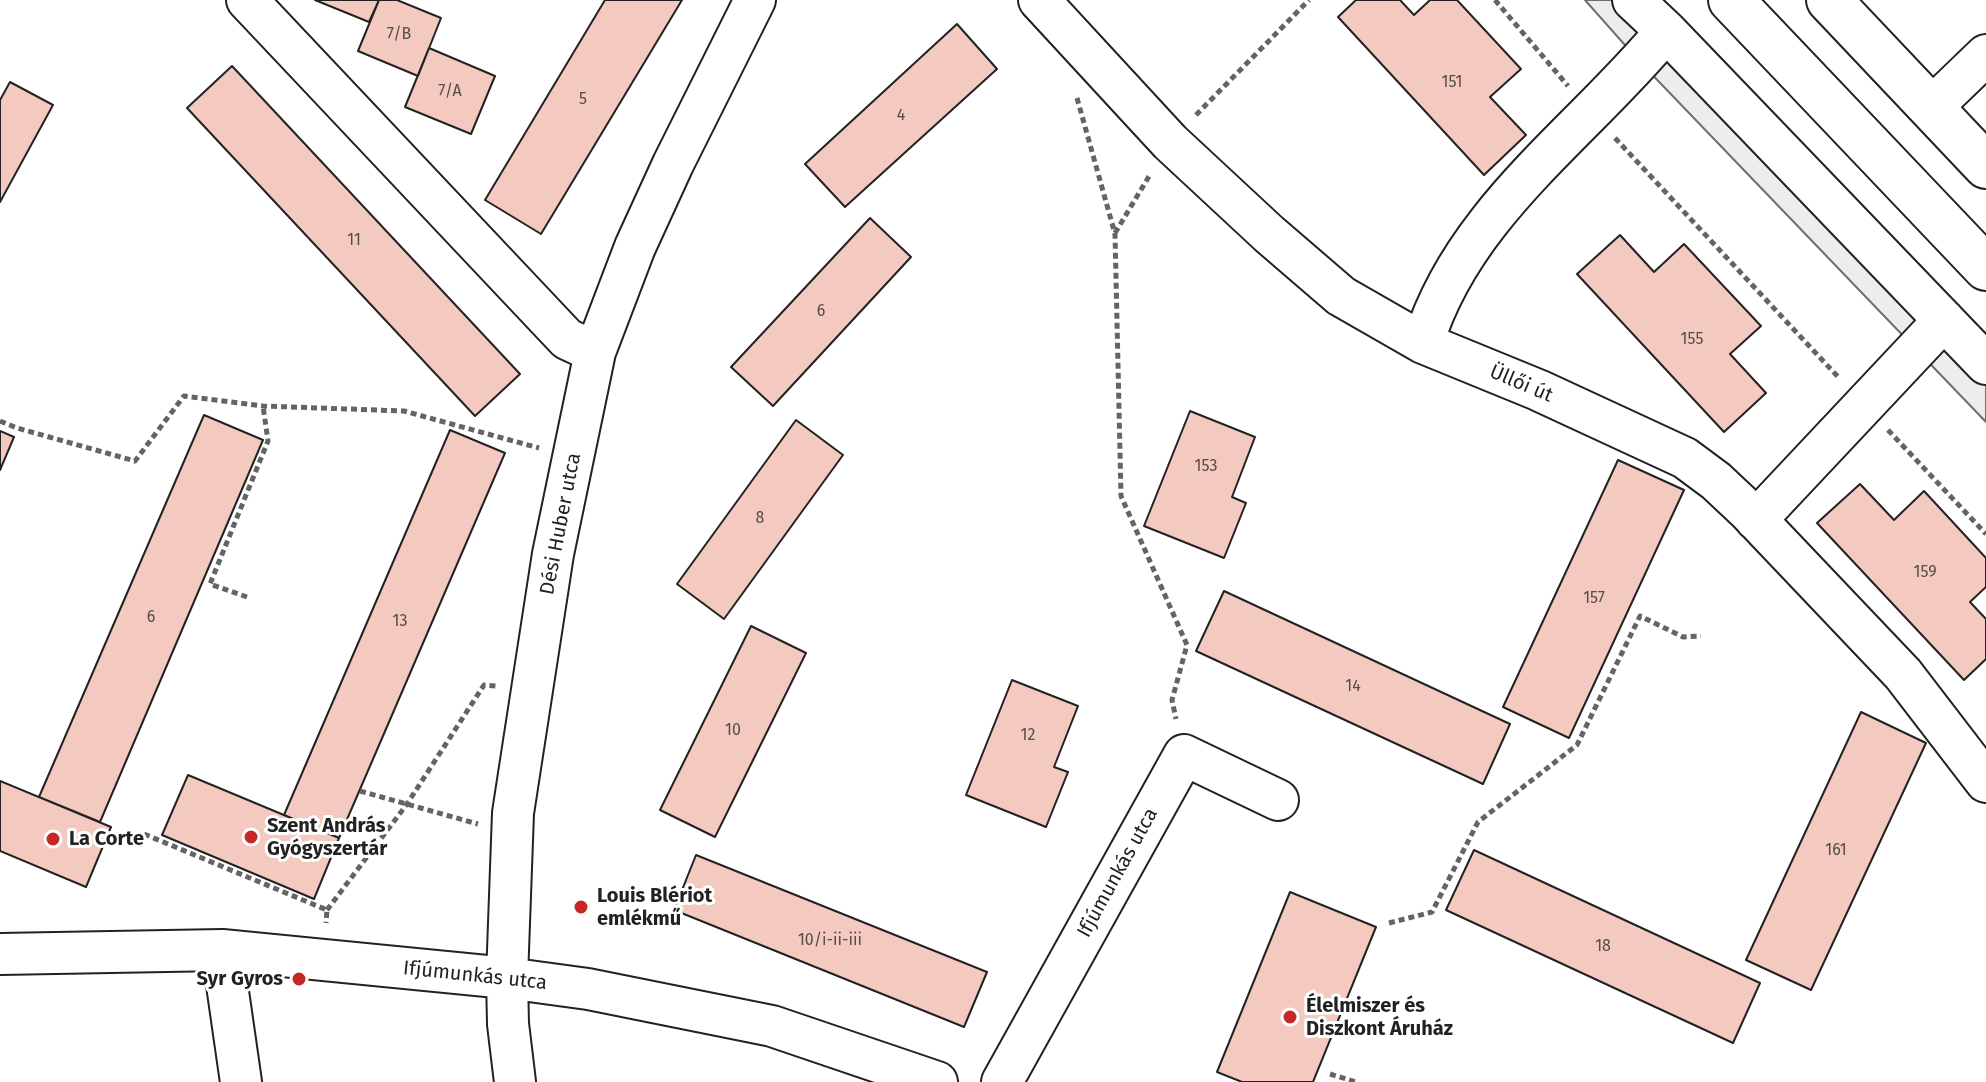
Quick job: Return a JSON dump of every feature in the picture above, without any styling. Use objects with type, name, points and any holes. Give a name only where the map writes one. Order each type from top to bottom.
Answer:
[{"type":"main road","points":[[1731,0],[1986,268]]},
{"type":"main road","points":[[1829,0],[1986,166]]},
{"type":"street","points":[[247,0],[567,339],[595,352]]},
{"type":"street","name":"Dési Huber utca","points":[[515,1082],[508,1024],[507,978],[513,813],[553,554],[595,352],[635,247],[666,178],[755,0]]},
{"type":"street","name":"Üllői út","points":[[1039,0],[1170,142],[1329,286],[1423,343],[1538,390],[1685,458],[1716,481],[1903,674],[1986,782]]},
{"type":"street","points":[[1633,0],[1986,364]]},
{"type":"street","points":[[1423,343],[1443,292],[1500,207],[1666,31]]},
{"type":"street","points":[[1932,107],[1986,55]]},
{"type":"street","points":[[1756,520],[1944,320]]},
{"type":"street","points":[[1184,755],[1278,800]]},
{"type":"street","name":"Ifjúmunkás utca","points":[[1002,1082],[1184,755]]},
{"type":"street","points":[[222,950],[241,1082]]},
{"type":"street","name":"Ifjúmunkás utca","points":[[0,954],[222,950],[588,989],[772,1026],[937,1082]]},
{"type":"path","points":[[1115,234],[1170,142],[1309,0]]},
{"type":"path","points":[[1495,0],[1589,111],[1986,534]]},
{"type":"path","points":[[1075,90],[1115,234],[1121,496],[1187,645],[1172,700],[1184,755]]},
{"type":"path","points":[[0,421],[135,461],[184,396],[263,406],[404,411],[574,459]]},
{"type":"path","points":[[247,597],[210,584],[268,441],[263,406]]},
{"type":"path","points":[[1389,923],[1432,912],[1478,822],[1577,745],[1640,616],[1683,637],[1701,636]]},
{"type":"path","points":[[322,960],[327,910],[407,804],[484,685],[532,689]]},
{"type":"path","points":[[360,791],[512,833]]},
{"type":"path","points":[[144,834],[327,910]]},
{"type":"path","points":[[1330,1074],[1356,1082]]},
{"type":"shaded area","points":[[1585,0],[1634,0],[1986,364],[1986,422],[1640,62]]},
{"type":"building","points":[[315,0],[379,0],[369,22]]},
{"type":"building","points":[[379,0],[397,0],[441,18],[418,76],[358,51]]},
{"type":"building","points":[[605,0],[682,0],[541,234],[485,200]]},
{"type":"building","points":[[1356,0],[1400,0],[1414,15],[1430,0],[1457,0],[1521,69],[1490,97],[1526,135],[1484,175],[1338,17]]},
{"type":"building","points":[[957,24],[997,69],[845,207],[805,164]]},
{"type":"building","points":[[429,48],[495,76],[471,134],[405,107]]},
{"type":"building","points":[[232,66],[520,374],[475,416],[187,108]]},
{"type":"building","points":[[10,82],[53,105],[0,202],[0,100]]},
{"type":"building","points":[[870,218],[911,257],[773,406],[731,367]]},
{"type":"building","points":[[1620,235],[1654,272],[1684,244],[1761,326],[1730,354],[1766,393],[1724,432],[1577,274]]},
{"type":"building","points":[[1190,411],[1255,437],[1232,497],[1246,503],[1224,558],[1144,526]]},
{"type":"building","points":[[204,415],[263,440],[100,822],[39,797]]},
{"type":"building","points":[[796,420],[843,455],[724,619],[677,584]]},
{"type":"building","points":[[450,430],[505,453],[339,838],[284,815]]},
{"type":"building","points":[[0,431],[14,437],[0,470]]},
{"type":"building","points":[[1618,460],[1684,490],[1569,738],[1503,707]]},
{"type":"building","points":[[1860,484],[1894,520],[1924,491],[1986,558],[1986,587],[1970,602],[1986,619],[1986,659],[1964,680],[1817,523]]},
{"type":"building","points":[[1224,591],[1510,724],[1483,784],[1196,651]]},
{"type":"building","points":[[751,626],[806,653],[715,837],[660,810]]},
{"type":"building","points":[[1012,680],[1078,706],[1054,767],[1068,772],[1046,827],[966,795]]},
{"type":"building","points":[[1861,712],[1926,743],[1811,990],[1746,960]]},
{"type":"building","name":"Szent András Gyógyszertár","points":[[188,775],[339,838],[314,899],[162,835]]},
{"type":"building","name":"La Corte","points":[[0,781],[111,827],[86,887],[0,851]]},
{"type":"building","points":[[1474,850],[1760,983],[1733,1043],[1446,910]]},
{"type":"building","points":[[696,855],[987,972],[964,1027],[674,910]]},
{"type":"building","points":[[1290,892],[1376,927],[1313,1082],[1242,1082],[1217,1072]]},
{"type":"place","name":"Szent András Gyógyszertár","points":[[251,837]]},
{"type":"place","name":"La Corte","points":[[53,839]]},
{"type":"place","name":"Louis Blériot emlékmű","points":[[581,907]]},
{"type":"place","name":"Syr Gyros","points":[[299,979]]},
{"type":"place","name":"Élelmiszer és Diszkont Áruház","points":[[1290,1017]]}]
